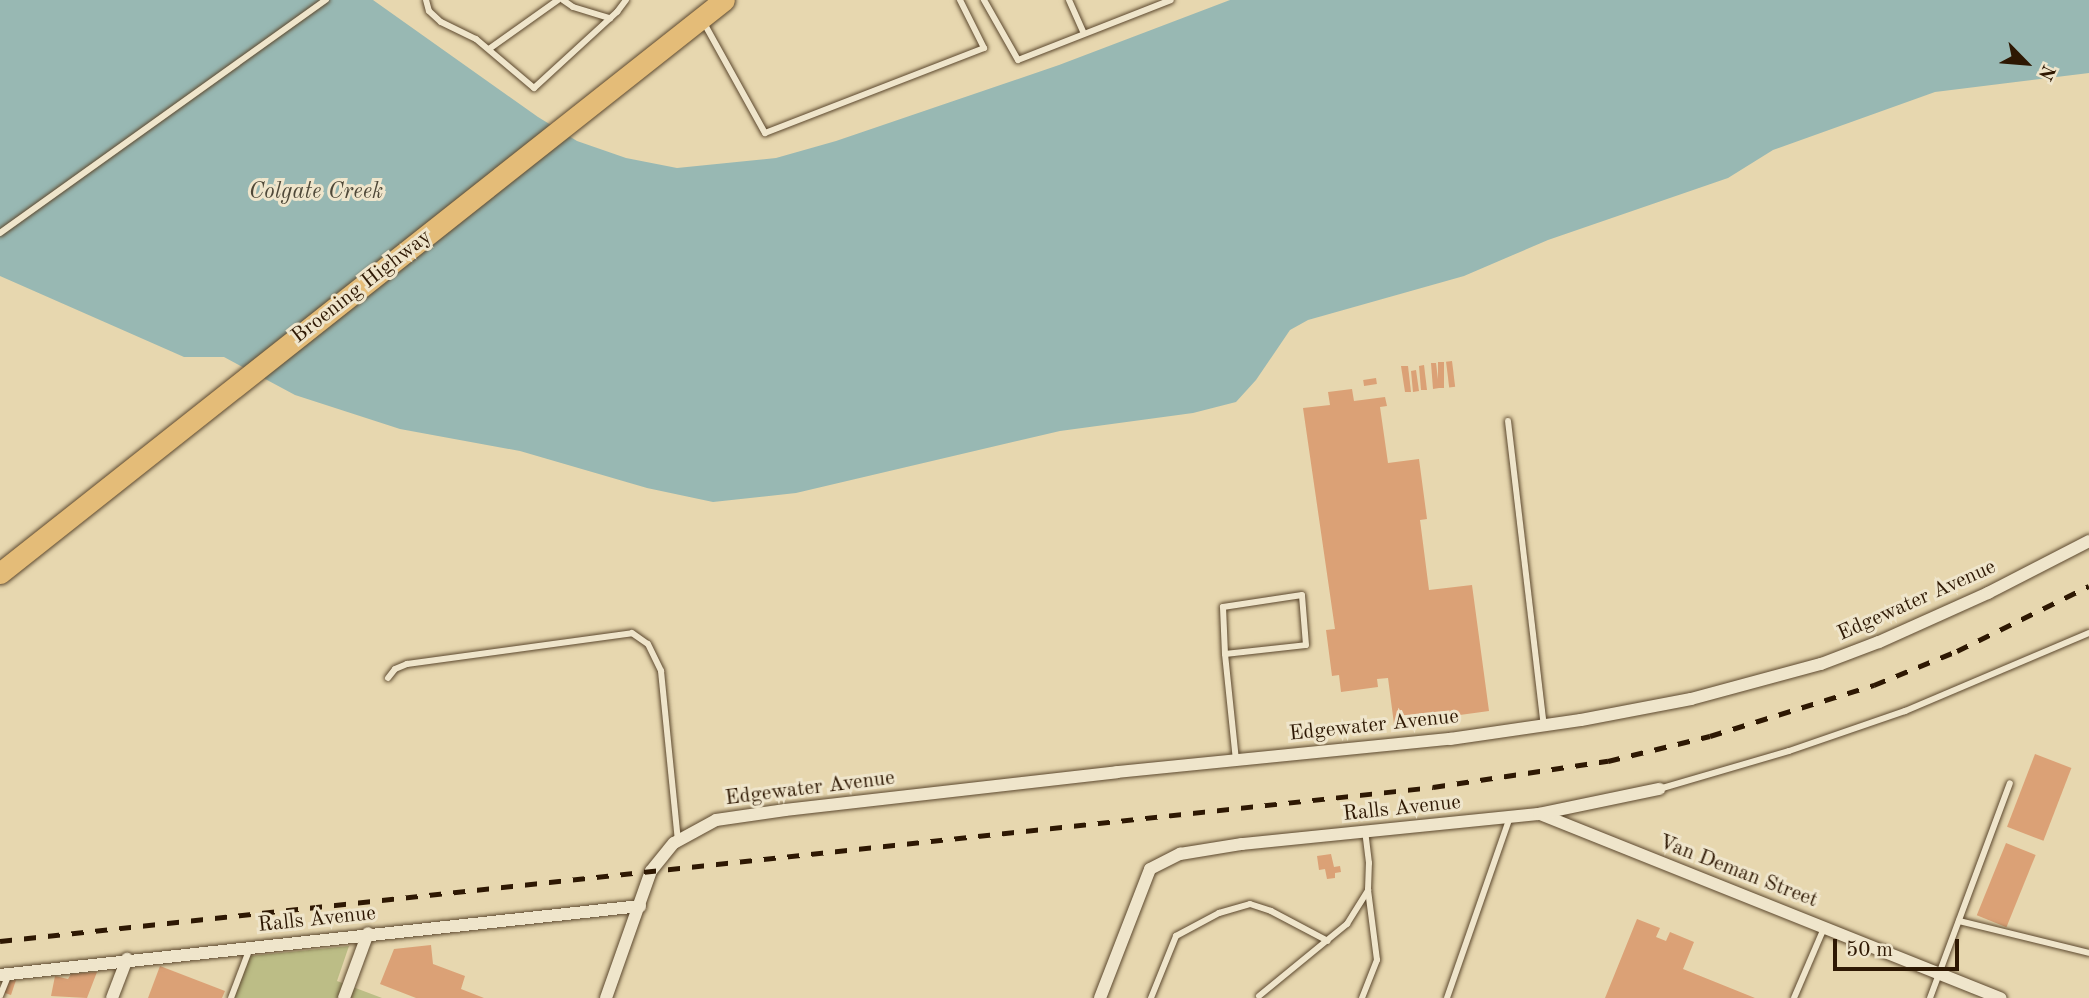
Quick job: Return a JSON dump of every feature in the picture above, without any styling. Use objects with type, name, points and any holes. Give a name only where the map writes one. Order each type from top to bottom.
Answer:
[{"type":"main road","name":"Broening Highway","points":[[0,573],[585,112],[714,5]]},
{"type":"street","name":"Edgewater Avenue","points":[[640,906],[651,871],[678,840],[716,820],[740,815],[1544,726],[1691,699],[1821,664],[1925,622],[2089,541]]},
{"type":"street","name":"Ralls Avenue","points":[[1100,998],[1150,869],[1180,853],[1539,814],[1658,789]]},
{"type":"street","name":"Van Deman Street","points":[[1539,814],[2001,998]]},
{"type":"street","name":"Ralls Avenue","points":[[4,974],[640,906]]},
{"type":"street","points":[[606,998],[640,906]]},
{"type":"street","points":[[344,998],[368,933]]},
{"type":"street","points":[[112,998],[127,959]]},
{"type":"lane","points":[[0,233],[326,0]]},
{"type":"lane","points":[[426,0],[429,11],[441,22],[476,38],[534,88],[610,18],[625,0]]},
{"type":"lane","points":[[489,49],[558,0]]},
{"type":"lane","points":[[563,0],[573,7],[610,18]]},
{"type":"lane","points":[[714,5],[765,133],[984,48],[960,0]]},
{"type":"lane","points":[[984,0],[1018,60],[1083,32],[1171,0]]},
{"type":"lane","points":[[1069,0],[1083,32]]},
{"type":"lane","points":[[1508,421],[1544,726]]},
{"type":"lane","points":[[1225,654],[1306,645],[1302,595],[1223,607],[1225,654],[1236,760]]},
{"type":"lane","points":[[388,678],[395,670],[407,664],[632,633],[648,644],[661,671],[678,840]]},
{"type":"lane","points":[[1658,789],[1790,751],[1905,711],[2089,634]]},
{"type":"lane","points":[[1930,998],[2010,783]]},
{"type":"lane","points":[[1447,998],[1510,817]]},
{"type":"lane","points":[[1362,998],[1377,960],[1367,890],[1369,863],[1365,832]]},
{"type":"lane","points":[[1259,996],[1347,924],[1367,890]]},
{"type":"lane","points":[[1151,998],[1176,936],[1219,913],[1250,904],[1271,911],[1328,941]]},
{"type":"lane","points":[[1959,921],[2089,953]]},
{"type":"lane","points":[[1794,998],[1825,927]]},
{"type":"lane","points":[[231,998],[251,946]]},
{"type":"lane","points":[[0,996],[4,974]]},
{"type":"green space","points":[[349,946],[337,981],[382,998],[234,998],[250,956]]},
{"type":"water","name":"Colgate Creek","points":[[0,0],[373,0],[538,117],[577,141],[626,158],[677,168],[776,158],[836,141],[1059,65],[1230,0],[2089,0],[2089,73],[1935,92],[1773,150],[1728,178],[1548,240],[1464,276],[1308,320],[1290,330],[1256,380],[1236,402],[1193,413],[1060,431],[796,493],[713,502],[647,488],[520,451],[400,429],[295,395],[224,357],[184,357],[0,276]]},
{"type":"building","points":[[1452,361],[1455,387],[1449,388],[1446,362]]},
{"type":"building","points":[[1438,362],[1444,362],[1444,388],[1438,388]]},
{"type":"building","points":[[1431,363],[1436,363],[1439,388],[1433,389]]},
{"type":"building","points":[[1424,365],[1427,390],[1421,390],[1419,366]]},
{"type":"building","points":[[1401,366],[1408,366],[1411,392],[1405,392]]},
{"type":"building","points":[[1416,370],[1419,391],[1413,392],[1411,371]]},
{"type":"building","points":[[1376,378],[1377,384],[1364,386],[1363,380]]},
{"type":"building","points":[[1352,389],[1354,401],[1385,397],[1387,406],[1380,407],[1388,463],[1419,459],[1427,519],[1420,520],[1429,590],[1472,585],[1489,711],[1394,724],[1388,678],[1377,679],[1378,687],[1341,692],[1339,675],[1332,676],[1326,630],[1335,629],[1303,408],[1330,405],[1328,392]]},
{"type":"building","points":[[2035,754],[2071,768],[2043,841],[2007,827]]},
{"type":"building","points":[[2006,843],[2036,855],[2006,927],[1977,915]]},
{"type":"building","points":[[1331,854],[1334,867],[1340,866],[1341,872],[1335,873],[1335,878],[1327,879],[1325,869],[1319,870],[1317,856]]},
{"type":"building","points":[[1637,919],[1660,928],[1656,937],[1666,941],[1670,932],[1694,942],[1683,969],[1755,998],[1605,998]]},
{"type":"building","points":[[431,945],[433,964],[465,976],[461,989],[484,998],[416,998],[380,984],[394,949]]},
{"type":"building","points":[[160,966],[225,991],[222,998],[148,998]]},
{"type":"building","points":[[97,972],[87,998],[51,996],[55,976],[68,979],[71,974]]},
{"type":"building","points":[[16,980],[11,995],[2,992],[6,981]]},
{"type":"railway","points":[[0,941],[1433,787],[1608,761],[1710,736],[1874,685],[1957,651],[2089,586]]}]
